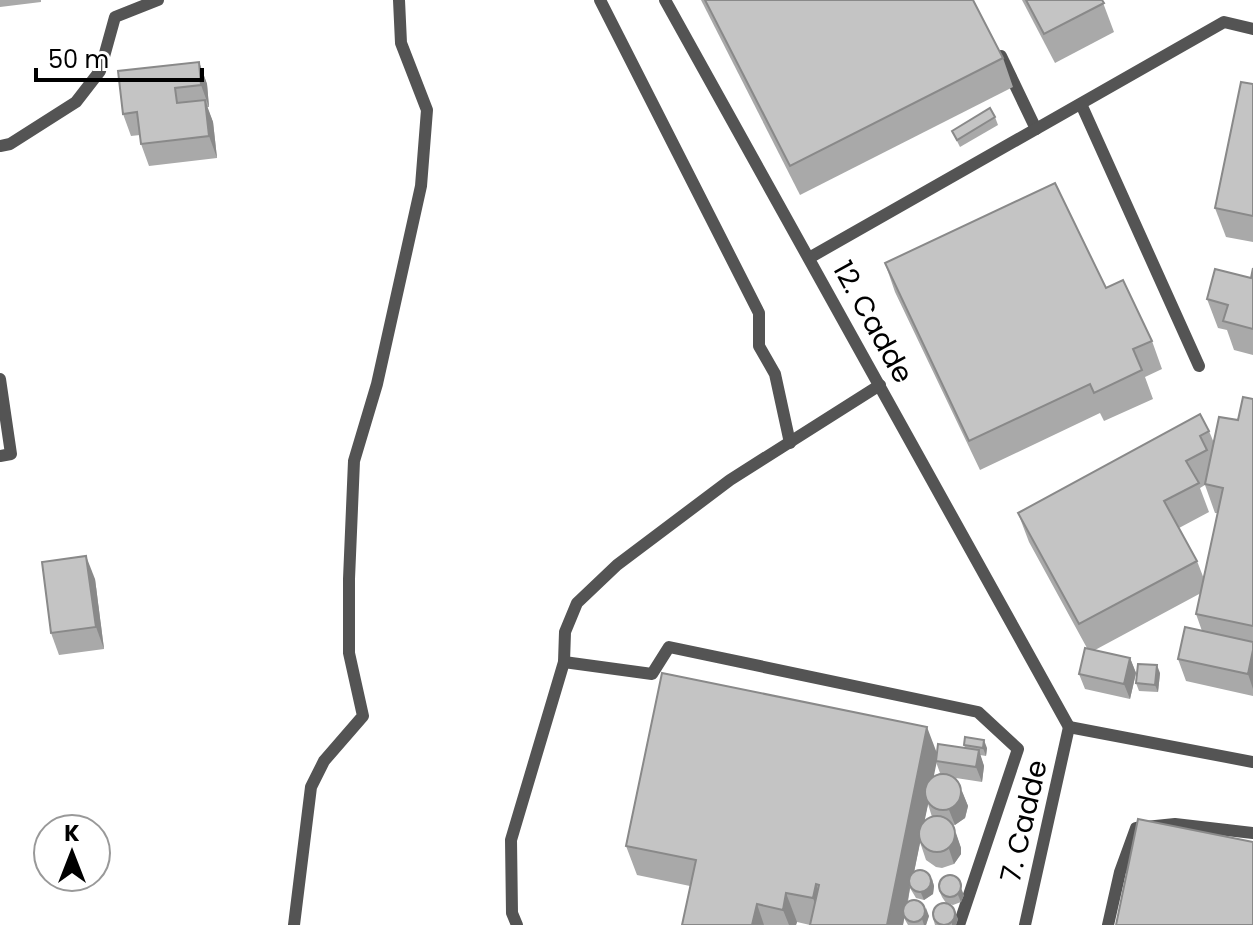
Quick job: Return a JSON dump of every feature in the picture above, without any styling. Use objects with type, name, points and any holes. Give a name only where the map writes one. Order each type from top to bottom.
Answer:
[{"type":"lane","points":[[0,146],[10,144],[76,102],[100,71],[115,17],[158,0]]},
{"type":"lane","points":[[294,925],[311,787],[324,761],[363,716],[349,653],[354,461],[377,384],[418,201],[427,110],[401,43],[399,0]]},
{"type":"lane","points":[[600,0],[759,313],[759,346],[775,374],[790,443]]},
{"type":"lane","points":[[665,0],[809,258]]},
{"type":"lane","name":"12. Cadde","points":[[1069,727],[809,258],[1224,22],[1253,29]]},
{"type":"lane","points":[[992,39],[1036,129]]},
{"type":"lane","points":[[1081,104],[1199,366]]},
{"type":"lane","points":[[0,379],[11,454],[0,456]]},
{"type":"lane","points":[[517,925],[512,913],[511,840],[564,662],[565,632],[577,603],[617,565],[730,480],[880,385]]},
{"type":"lane","points":[[564,662],[652,674],[669,647],[978,712],[1018,749],[959,925]]},
{"type":"lane","points":[[1069,727],[1253,762]]},
{"type":"lane","name":"7. Cadde","points":[[1025,925],[1069,727]]},
{"type":"lane","points":[[1108,925],[1120,872],[1136,828],[1175,824],[1253,833]]},
{"type":"building","points":[[705,0],[973,0],[1003,58],[790,166]]},
{"type":"building","points":[[1026,0],[1102,0],[1104,3],[1044,34]]},
{"type":"building","points":[[199,62],[201,85],[175,88],[177,103],[205,100],[209,136],[141,144],[137,112],[123,114],[118,71]]},
{"type":"building","points":[[1241,82],[1253,84],[1253,216],[1215,208]]},
{"type":"building","points":[[990,108],[995,117],[957,140],[952,131]]},
{"type":"building","points":[[1055,183],[1106,288],[1123,280],[1152,341],[1133,349],[1142,370],[1094,393],[1090,384],[969,441],[885,263]]},
{"type":"building","points":[[1253,268],[1253,329],[1223,321],[1228,305],[1207,299],[1215,269],[1251,278]]},
{"type":"building","points":[[1243,397],[1253,399],[1253,626],[1196,614],[1223,488],[1205,484],[1219,417],[1238,420]]},
{"type":"building","points":[[1200,414],[1209,431],[1200,436],[1207,450],[1186,461],[1199,483],[1164,501],[1197,561],[1079,624],[1018,513]]},
{"type":"building","points":[[86,556],[96,627],[51,633],[42,562]]},
{"type":"building","points":[[1185,627],[1253,642],[1248,674],[1178,659]]},
{"type":"building","points":[[1085,648],[1130,658],[1124,684],[1079,674]]},
{"type":"building","points":[[1138,664],[1157,665],[1155,685],[1136,683]]},
{"type":"building","points":[[662,673],[927,727],[887,925],[810,925],[819,885],[816,884],[813,898],[786,893],[783,910],[757,904],[752,925],[682,925],[696,860],[626,846]]},
{"type":"building","points":[[965,737],[984,740],[983,748],[964,745]]},
{"type":"building","points":[[938,744],[979,750],[976,767],[936,761]]},
{"type":"building","points":[[943,774],[956,779],[961,792],[956,805],[943,810],[930,805],[925,792],[930,779]]},
{"type":"building","points":[[937,816],[950,821],[955,834],[950,847],[937,852],[924,847],[919,834],[924,821]]},
{"type":"building","points":[[1138,819],[1253,842],[1253,925],[1116,925]]},
{"type":"building","points":[[920,870],[928,873],[931,881],[928,889],[920,892],[912,889],[909,881],[912,873]]},
{"type":"building","points":[[950,875],[958,878],[961,886],[958,894],[950,897],[942,894],[939,886],[942,878]]},
{"type":"building","points":[[914,900],[922,903],[925,911],[922,919],[914,922],[906,919],[903,911],[906,903]]},
{"type":"building","points":[[944,903],[952,906],[955,914],[952,922],[944,925],[936,922],[933,914],[936,906]]}]
